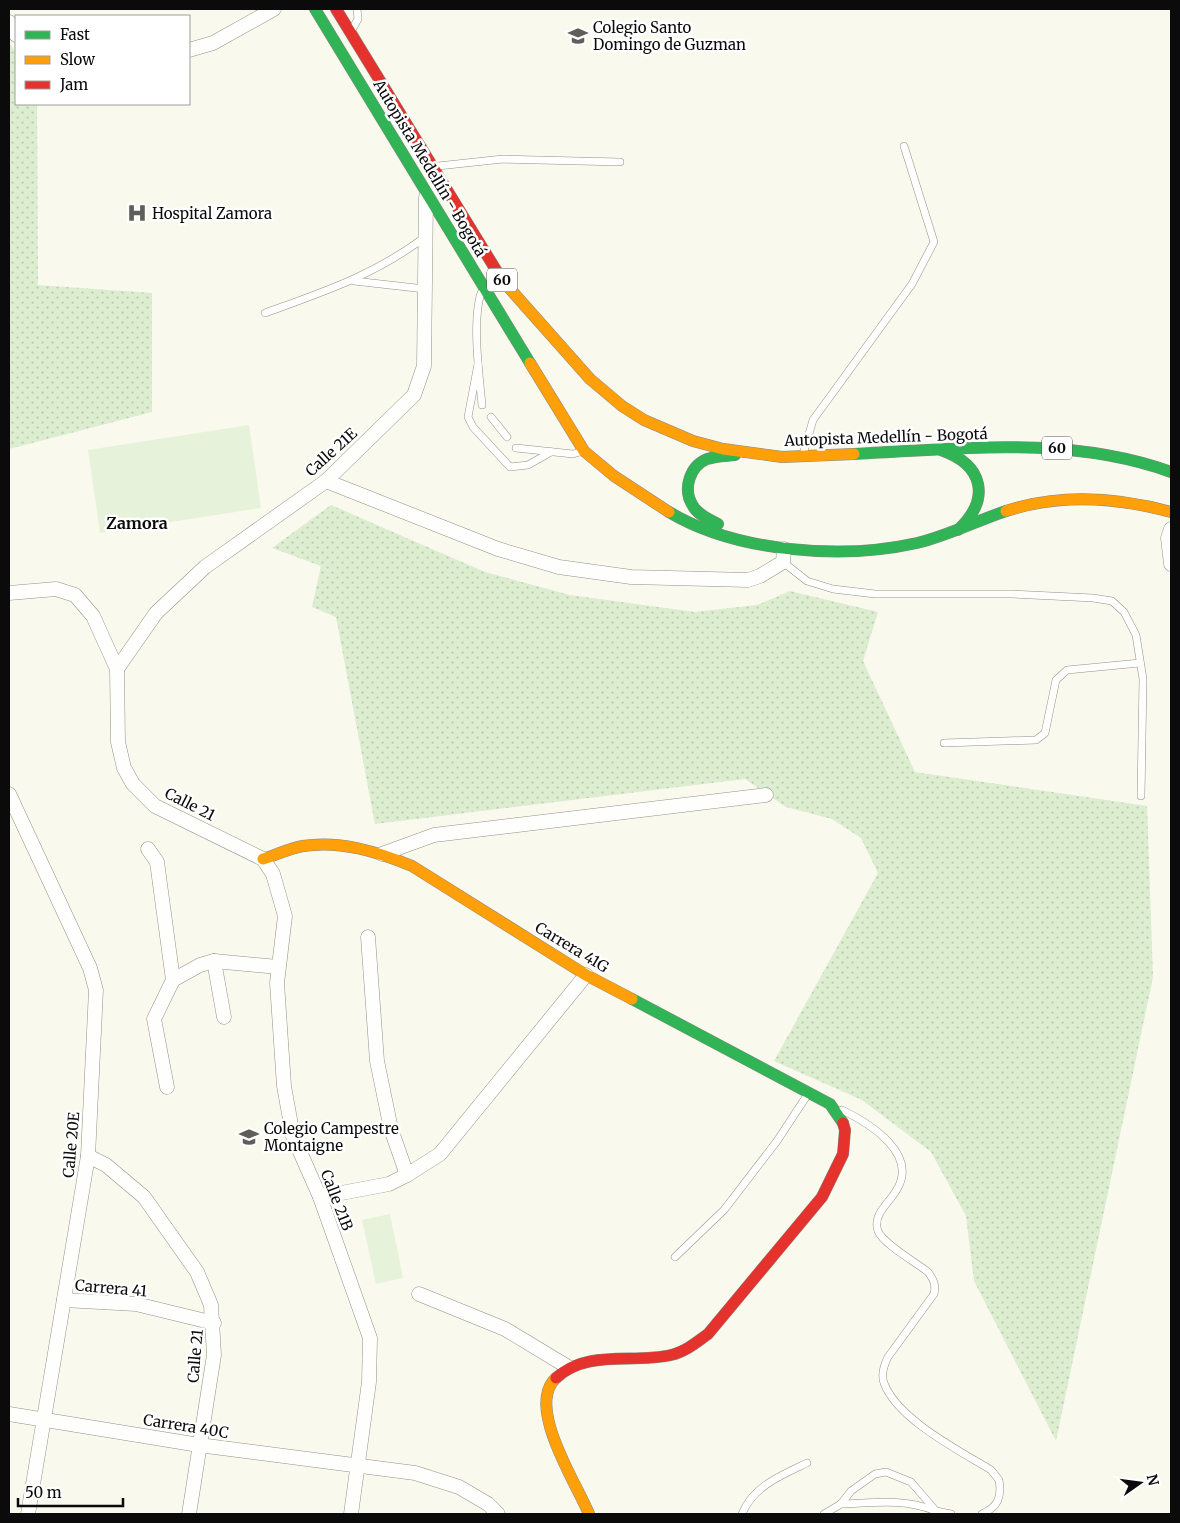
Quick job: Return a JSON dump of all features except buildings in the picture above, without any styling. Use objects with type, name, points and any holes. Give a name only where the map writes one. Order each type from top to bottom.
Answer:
[{"type":"main road","name":"Autopista Medellín - Bogotá","points":[[315,9],[584,451],[614,477],[654,504],[679,518],[715,533],[783,556],[819,550],[889,546],[924,541],[957,531],[1008,510],[1052,500],[1094,497],[1143,504],[1171,512]]},
{"type":"main road","name":"Autopista Medellín - Bogotá","points":[[336,9],[503,281],[604,392],[644,420],[665,431],[723,448],[782,457],[1022,446],[1098,451],[1145,462],[1171,472]]},
{"type":"main road","points":[[939,450],[953,452],[965,460],[974,470],[979,484],[980,498],[976,511],[968,523],[957,531]]},
{"type":"main road","points":[[752,544],[697,511],[691,502],[688,482],[694,469],[707,459],[757,452]]},
{"type":"main road","name":"Carrera 41G","points":[[263,859],[304,846],[339,845],[382,854],[412,866],[586,975],[830,1104]]},
{"type":"main road","points":[[586,1513],[548,1423],[546,1401],[552,1380],[568,1367],[588,1361],[666,1356],[686,1350],[708,1334],[822,1197],[843,1154],[845,1130],[841,1118],[830,1104]]},
{"type":"street","points":[[190,50],[213,43],[274,9]]},
{"type":"street","points":[[9,22],[15,33]]},
{"type":"street","name":"Calle 21E","points":[[117,669],[149,619],[205,567],[326,481],[414,395],[424,366],[426,190]]},
{"type":"street","points":[[326,481],[498,549],[559,567],[631,576],[748,580],[760,576],[783,556]]},
{"type":"street","points":[[1171,529],[1168,538],[1171,564]]},
{"type":"street","points":[[9,593],[56,589],[74,595],[93,616],[117,669]]},
{"type":"street","name":"Calle 21","points":[[117,669],[118,742],[124,768],[133,784],[161,809],[263,859]]},
{"type":"street","name":"Calle 20E","points":[[9,794],[90,968],[96,990],[88,1156],[28,1514]]},
{"type":"street","points":[[382,854],[434,835],[766,795]]},
{"type":"street","points":[[148,849],[156,862],[173,980],[154,1019],[167,1087]]},
{"type":"street","name":"Calle 21B","points":[[263,859],[274,874],[285,916],[277,982],[284,1086],[293,1136],[320,1196],[370,1338],[370,1382],[351,1514]]},
{"type":"street","points":[[368,937],[377,1061],[391,1129],[407,1175]]},
{"type":"street","points":[[173,980],[200,965],[214,961],[278,967]]},
{"type":"street","points":[[214,961],[224,1017]]},
{"type":"street","points":[[320,1196],[389,1184],[440,1154],[586,975]]},
{"type":"street","name":"Calle 21","points":[[88,1156],[106,1165],[144,1197],[197,1272],[211,1305],[214,1322],[214,1355],[189,1514]]},
{"type":"street","points":[[419,1294],[505,1329],[568,1367]]},
{"type":"street","name":"Carrera 41","points":[[64,1300],[136,1304],[214,1322]]},
{"type":"street","name":"Carrera 40C","points":[[9,1414],[199,1445],[415,1474],[459,1487],[488,1504],[498,1514]]},
{"type":"lane","points":[[350,33],[358,19],[357,9]]},
{"type":"lane","points":[[802,456],[813,420],[912,284],[934,242],[904,146]]},
{"type":"lane","points":[[432,166],[503,159],[620,162]]},
{"type":"lane","points":[[265,313],[354,281],[409,249],[425,236]]},
{"type":"lane","points":[[354,281],[425,289]]},
{"type":"lane","points":[[482,405],[478,364],[478,303],[483,285]]},
{"type":"lane","points":[[478,364],[468,417],[473,428],[510,467],[528,465],[551,452]]},
{"type":"lane","points":[[491,417],[507,437]]},
{"type":"lane","points":[[516,448],[573,454],[584,451]]},
{"type":"lane","points":[[783,556],[807,581],[833,589],[875,594],[1013,594],[1093,598],[1112,601],[1124,612],[1136,635],[1144,679],[1141,796]]},
{"type":"lane","points":[[944,743],[1036,740],[1045,733],[1056,680],[1067,670],[1140,663]]},
{"type":"lane","points":[[675,1257],[724,1210],[777,1141],[808,1094]]},
{"type":"lane","points":[[830,1104],[856,1117],[884,1137],[900,1155],[901,1167],[898,1189],[880,1211],[877,1222],[878,1231],[884,1239],[928,1272],[934,1279],[935,1287],[934,1294],[888,1357],[883,1368],[883,1382],[892,1397],[917,1424],[991,1470],[999,1480],[1000,1499],[993,1510],[982,1514]]},
{"type":"lane","points":[[742,1514],[753,1496],[770,1482],[807,1463]]},
{"type":"lane","points":[[824,1514],[841,1504],[851,1491],[875,1474],[886,1472],[912,1482],[936,1511]]},
{"type":"lane","points":[[841,1504],[901,1502],[919,1504],[950,1514]]},
{"type":"green space","points":[[9,42],[15,51],[15,105],[37,105],[38,285],[152,293],[152,412],[9,449]]},
{"type":"green space","points":[[249,425],[261,508],[100,533],[88,450]]},
{"type":"green space","points":[[331,505],[485,572],[570,595],[695,612],[757,605],[790,591],[878,612],[863,661],[915,772],[1147,806],[1153,977],[1056,1441],[974,1281],[966,1216],[931,1152],[862,1100],[774,1061],[878,873],[861,838],[832,819],[786,807],[745,779],[375,824],[336,617],[312,607],[321,566],[272,548]]},
{"type":"green space","points":[[390,1214],[403,1278],[376,1284],[362,1220]]},
{"type":"traffic: fast","points":[[315,9],[530,363]]},
{"type":"traffic: fast","points":[[854,454],[974,448],[1014,447],[1053,449],[1093,453],[1132,460],[1171,472]]},
{"type":"traffic: fast","points":[[941,450],[955,456],[966,464],[974,474],[978,484],[975,507],[969,518],[958,530]]},
{"type":"traffic: fast","points":[[718,524],[695,509],[690,499],[688,486],[692,472],[701,462],[707,459],[735,455]]},
{"type":"traffic: fast","points":[[669,512],[696,526],[757,544],[790,549],[856,551],[917,543],[1006,511]]},
{"type":"traffic: fast","points":[[632,999],[830,1104],[843,1123]]},
{"type":"traffic: slow","points":[[496,270],[503,281],[590,379],[622,406],[644,420],[693,441],[723,449],[782,457],[854,454]]},
{"type":"traffic: slow","points":[[530,363],[584,451],[614,476],[669,512]]},
{"type":"traffic: slow","points":[[1006,511],[1047,501],[1088,499],[1130,503],[1171,512]]},
{"type":"traffic: slow","points":[[263,859],[298,847],[331,845],[372,852],[399,861],[412,866],[586,975],[632,999]]},
{"type":"traffic: slow","points":[[556,1378],[548,1391],[546,1407],[550,1425],[556,1445],[589,1514]]},
{"type":"traffic: jam","points":[[336,9],[496,270]]},
{"type":"traffic: jam","points":[[556,1378],[568,1369],[596,1360],[676,1354],[708,1334],[822,1197],[843,1154],[845,1130],[843,1123]]},
{"type":"place","name":"Colegio Santo Domingo de Guzman","points":[[578,36]]},
{"type":"place","name":"Hospital Zamora","points":[[137,213]]},
{"type":"place","name":"Colegio Campestre Montaigne","points":[[249,1137]]},
{"type":"district","name":"Zamora","points":[[137,523]]}]
